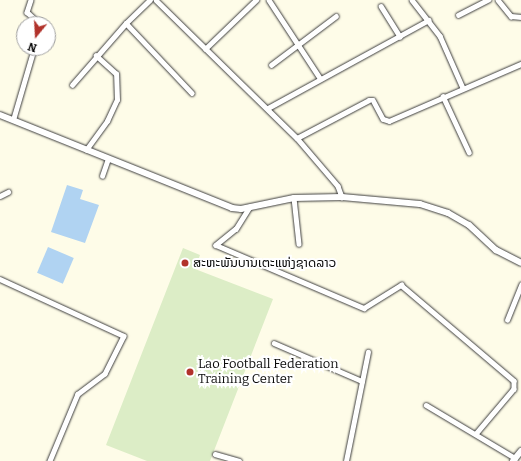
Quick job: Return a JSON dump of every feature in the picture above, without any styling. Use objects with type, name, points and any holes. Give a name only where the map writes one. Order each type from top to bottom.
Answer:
[{"type":"street","points":[[31,0],[27,12],[31,16]]},
{"type":"street","points":[[72,84],[126,23],[150,0]]},
{"type":"street","points":[[205,49],[256,0]]},
{"type":"street","points":[[269,0],[320,78]]},
{"type":"street","points":[[412,0],[440,36],[463,88]]},
{"type":"street","points":[[458,15],[488,0]]},
{"type":"street","points":[[498,0],[511,16],[521,16]]},
{"type":"street","points":[[158,1],[297,138],[338,186],[342,197]]},
{"type":"street","points":[[381,6],[400,36]]},
{"type":"street","points":[[271,65],[336,16]]},
{"type":"street","points":[[268,108],[320,78],[428,20]]},
{"type":"street","points":[[126,23],[192,93]]},
{"type":"street","points":[[13,120],[32,56]]},
{"type":"street","points":[[86,150],[107,121],[117,100],[116,74],[96,56]]},
{"type":"street","points":[[297,138],[369,100],[373,100],[383,119],[389,121],[443,96],[521,64]]},
{"type":"street","points":[[443,96],[469,152]]},
{"type":"street","points":[[0,115],[212,202],[232,208],[250,207],[294,198],[342,197],[399,201],[448,213],[469,225],[496,250],[520,260]]},
{"type":"street","points":[[102,176],[108,159]]},
{"type":"street","points":[[0,196],[8,192]]},
{"type":"street","points":[[294,198],[299,244]]},
{"type":"street","points":[[250,207],[236,229],[216,245],[364,308],[401,285],[514,382],[514,389],[476,434]]},
{"type":"street","points":[[0,278],[124,336],[105,374],[78,394],[50,461]]},
{"type":"street","points":[[507,320],[521,285]]},
{"type":"street","points":[[274,343],[362,381]]},
{"type":"street","points":[[346,461],[368,352]]},
{"type":"street","points":[[426,405],[476,434],[514,460],[521,451]]},
{"type":"street","points":[[215,454],[239,461]]},
{"type":"green space","name":"Lao Football Federation Training Center","points":[[183,248],[200,255],[195,269],[273,299],[210,461],[147,461],[106,445]]},
{"type":"water","points":[[67,185],[83,190],[80,199],[99,205],[85,243],[51,232]]},
{"type":"water","points":[[48,247],[74,258],[63,284],[37,273]]},
{"type":"place","name":"ສະຫະພັນບານເຕະແຫ່ງຊາດລາວ","points":[[185,263]]},
{"type":"place","name":"Lao Football Federation Training Center","points":[[190,372]]}]
